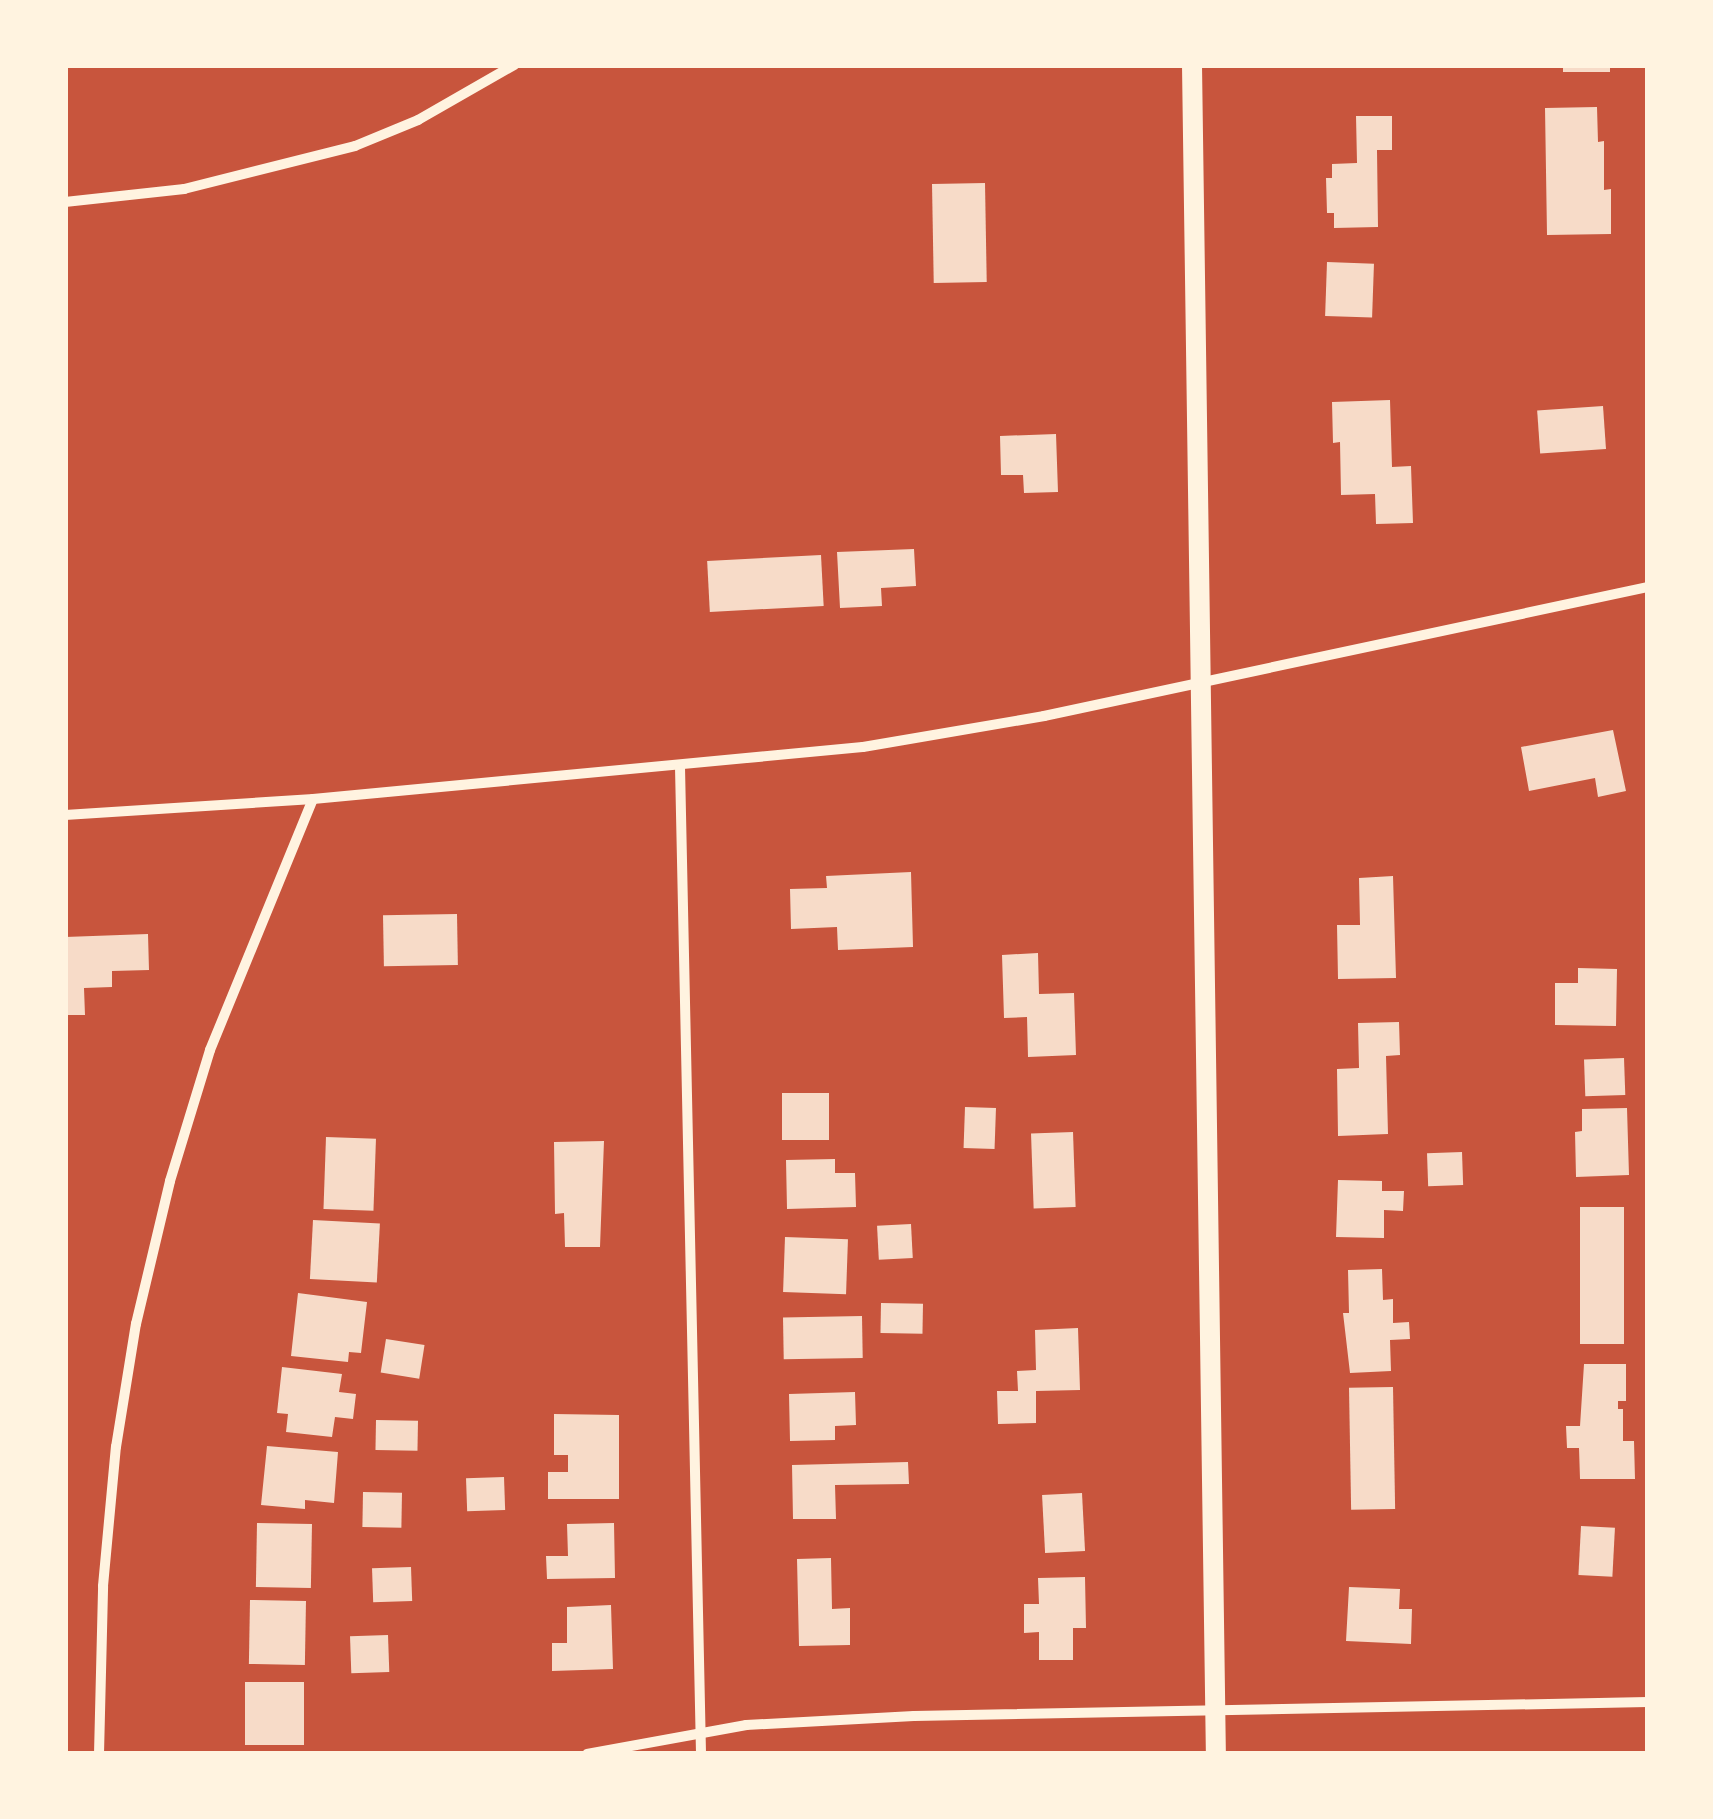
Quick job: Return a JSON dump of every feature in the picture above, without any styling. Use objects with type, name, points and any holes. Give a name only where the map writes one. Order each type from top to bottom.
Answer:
[{"type":"main road","points":[[1192,65],[1216,1754]]},
{"type":"street","points":[[65,202],[184,189],[338,151],[418,120],[514,65]]},
{"type":"street","points":[[65,816],[680,767],[953,733],[1648,587]]},
{"type":"street","points":[[680,767],[701,1754]]},
{"type":"street","points":[[99,1754],[103,1586],[116,1447],[136,1324],[170,1180],[210,1050],[313,799]]},
{"type":"street","points":[[587,1754],[700,1732],[914,1716],[1648,1702]]},
{"type":"building","points":[[1563,65],[1610,65],[1610,72],[1563,72]]},
{"type":"building","points":[[1597,107],[1598,142],[1604,141],[1604,190],[1611,189],[1611,234],[1547,235],[1545,108]]},
{"type":"building","points":[[1356,116],[1392,116],[1392,150],[1377,150],[1378,227],[1334,228],[1334,213],[1327,213],[1326,178],[1332,178],[1332,164],[1357,163]]},
{"type":"building","points":[[985,183],[987,282],[934,283],[932,184]]},
{"type":"building","points":[[1327,262],[1374,264],[1372,318],[1325,316]]},
{"type":"building","points":[[1390,400],[1392,467],[1411,466],[1413,523],[1376,524],[1375,494],[1341,495],[1340,442],[1333,443],[1332,402]]},
{"type":"building","points":[[1603,406],[1606,449],[1540,453],[1537,411]]},
{"type":"building","points":[[1056,434],[1058,492],[1024,493],[1023,475],[1001,475],[1000,436]]},
{"type":"building","points":[[914,549],[916,586],[881,588],[882,606],[840,608],[837,552]]},
{"type":"building","points":[[821,555],[824,606],[710,612],[707,561]]},
{"type":"building","points":[[1613,730],[1626,791],[1598,797],[1595,778],[1529,791],[1521,747]]},
{"type":"building","points":[[911,872],[913,947],[838,950],[837,927],[791,929],[790,889],[827,888],[826,876]]},
{"type":"building","points":[[1393,876],[1396,978],[1338,979],[1337,925],[1360,925],[1359,878]]},
{"type":"building","points":[[457,914],[458,965],[384,966],[383,915]]},
{"type":"building","points":[[148,934],[149,970],[112,971],[112,987],[84,988],[85,1015],[65,1015],[65,937]]},
{"type":"building","points":[[1038,953],[1039,994],[1074,993],[1076,1055],[1028,1057],[1027,1017],[1004,1018],[1002,955]]},
{"type":"building","points":[[1578,968],[1617,969],[1616,1026],[1555,1025],[1555,983],[1578,983]]},
{"type":"building","points":[[1399,1022],[1400,1055],[1386,1056],[1388,1134],[1338,1136],[1337,1069],[1359,1068],[1358,1023]]},
{"type":"building","points":[[1624,1058],[1625,1095],[1585,1096],[1584,1059]]},
{"type":"building","points":[[782,1093],[829,1093],[829,1140],[782,1140]]},
{"type":"building","points":[[965,1107],[996,1108],[995,1149],[964,1148]]},
{"type":"building","points":[[1627,1108],[1629,1175],[1576,1177],[1575,1132],[1582,1131],[1582,1109]]},
{"type":"building","points":[[1073,1132],[1076,1207],[1034,1208],[1031,1133]]},
{"type":"building","points":[[326,1137],[376,1139],[373,1211],[323,1209]]},
{"type":"building","points":[[604,1141],[600,1247],[565,1247],[564,1213],[555,1214],[554,1142]]},
{"type":"building","points":[[1462,1152],[1463,1185],[1428,1186],[1427,1153]]},
{"type":"building","points":[[835,1159],[835,1173],[855,1173],[856,1207],[787,1209],[786,1160]]},
{"type":"building","points":[[1338,1180],[1382,1181],[1382,1191],[1404,1191],[1403,1211],[1384,1210],[1384,1238],[1336,1237]]},
{"type":"building","points":[[1580,1207],[1624,1207],[1624,1344],[1580,1344]]},
{"type":"building","points":[[313,1220],[380,1224],[377,1282],[310,1279]]},
{"type":"building","points":[[911,1224],[913,1258],[879,1260],[877,1226]]},
{"type":"building","points":[[785,1237],[848,1239],[846,1294],[783,1292]]},
{"type":"building","points":[[1382,1269],[1383,1300],[1393,1299],[1393,1323],[1409,1322],[1410,1339],[1390,1340],[1391,1371],[1350,1373],[1343,1313],[1349,1313],[1348,1270]]},
{"type":"building","points":[[298,1293],[367,1302],[361,1353],[349,1352],[348,1362],[291,1356]]},
{"type":"building","points":[[881,1303],[923,1304],[922,1334],[880,1333]]},
{"type":"building","points":[[862,1316],[863,1358],[784,1359],[783,1317]]},
{"type":"building","points":[[1078,1328],[1080,1390],[1036,1391],[1036,1423],[998,1424],[997,1391],[1018,1391],[1017,1371],[1036,1370],[1035,1330]]},
{"type":"building","points":[[386,1339],[425,1345],[419,1379],[381,1373]]},
{"type":"building","points":[[1584,1364],[1626,1364],[1626,1401],[1618,1401],[1618,1409],[1623,1409],[1623,1441],[1634,1441],[1635,1479],[1580,1479],[1579,1448],[1567,1448],[1566,1426],[1580,1426]]},
{"type":"building","points":[[282,1367],[342,1374],[339,1392],[356,1394],[353,1419],[335,1417],[332,1437],[286,1432],[288,1414],[277,1413]]},
{"type":"building","points":[[1393,1387],[1395,1509],[1351,1510],[1349,1388]]},
{"type":"building","points":[[855,1392],[856,1425],[835,1426],[835,1440],[790,1441],[789,1394]]},
{"type":"building","points":[[554,1414],[619,1415],[619,1499],[548,1499],[548,1472],[568,1472],[568,1455],[554,1455]]},
{"type":"building","points":[[376,1420],[418,1421],[417,1451],[375,1450]]},
{"type":"building","points":[[267,1446],[338,1452],[334,1503],[305,1500],[305,1509],[261,1505]]},
{"type":"building","points":[[908,1462],[909,1484],[835,1485],[836,1519],[793,1519],[792,1465]]},
{"type":"building","points":[[504,1477],[505,1510],[467,1511],[466,1478]]},
{"type":"building","points":[[363,1492],[402,1493],[401,1528],[362,1527]]},
{"type":"building","points":[[1082,1493],[1085,1551],[1045,1553],[1042,1495]]},
{"type":"building","points":[[257,1523],[312,1524],[311,1588],[256,1587]]},
{"type":"building","points":[[614,1523],[615,1578],[547,1579],[546,1556],[568,1556],[567,1524]]},
{"type":"building","points":[[1581,1526],[1615,1528],[1612,1577],[1578,1575]]},
{"type":"building","points":[[831,1558],[832,1609],[850,1608],[850,1645],[799,1646],[797,1559]]},
{"type":"building","points":[[411,1567],[412,1601],[373,1602],[372,1568]]},
{"type":"building","points":[[1085,1577],[1086,1628],[1073,1628],[1073,1660],[1039,1660],[1039,1632],[1024,1633],[1024,1604],[1039,1604],[1038,1578]]},
{"type":"building","points":[[1349,1587],[1400,1589],[1399,1609],[1412,1609],[1411,1644],[1346,1641]]},
{"type":"building","points":[[250,1600],[306,1601],[305,1665],[249,1664]]},
{"type":"building","points":[[611,1605],[613,1669],[552,1671],[552,1643],[567,1643],[567,1607]]},
{"type":"building","points":[[388,1635],[389,1672],[351,1673],[350,1636]]},
{"type":"building","points":[[245,1682],[304,1682],[304,1745],[245,1745]]}]
